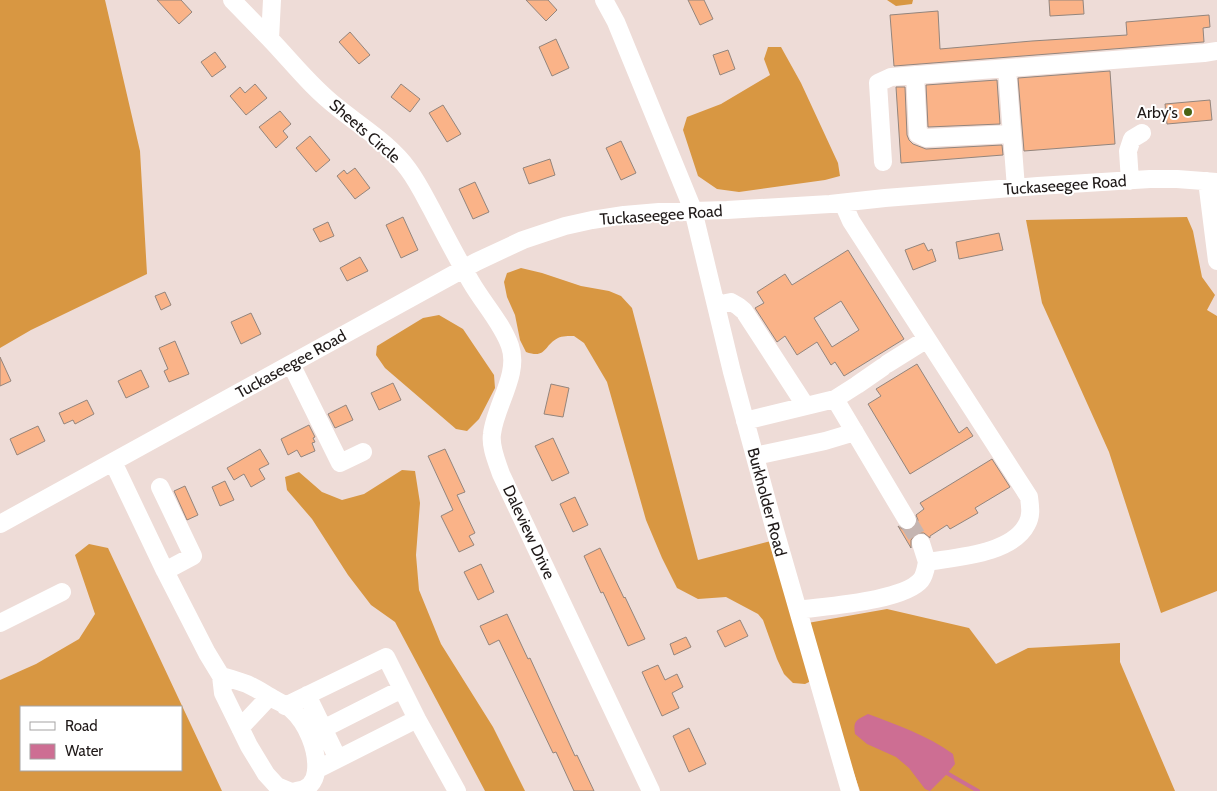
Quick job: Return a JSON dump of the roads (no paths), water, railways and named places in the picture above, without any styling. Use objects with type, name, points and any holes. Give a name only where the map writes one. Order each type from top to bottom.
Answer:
[{"type":"street","name":"Sheets Circle","points":[[232,0],[323,94],[391,150],[408,169],[464,269]]},
{"type":"street","points":[[270,39],[272,0]]},
{"type":"street","points":[[604,0],[616,22],[693,210]]},
{"type":"street","points":[[883,162],[878,84],[891,77],[1217,51]]},
{"type":"street","points":[[1007,69],[1016,188]]},
{"type":"street","points":[[915,75],[918,134],[926,138],[1012,134]]},
{"type":"street","points":[[1130,181],[1128,151],[1132,139],[1142,134]]},
{"type":"street","name":"Tuckaseegee Road","points":[[0,524],[464,269],[523,240],[566,226],[624,215],[659,212],[843,203],[885,198],[1130,181],[1177,179],[1212,181]]},
{"type":"street","points":[[1212,181],[1217,260]]},
{"type":"street","points":[[843,203],[851,221],[1029,497],[1031,510],[1028,523],[1021,534],[983,553],[927,562]]},
{"type":"street","name":"Burkholder Road","points":[[693,210],[745,421],[850,791]]},
{"type":"street","name":"Daleview Drive","points":[[464,269],[505,334],[511,347],[512,371],[496,416],[492,434],[494,455],[651,791]]},
{"type":"street","points":[[716,305],[731,302],[744,311],[805,405]]},
{"type":"street","points":[[745,421],[835,399],[887,367],[927,339]]},
{"type":"street","points":[[290,364],[340,463],[363,452]]},
{"type":"street","points":[[835,399],[908,520]]},
{"type":"street","points":[[755,456],[825,441],[855,432]]},
{"type":"street","points":[[114,462],[165,571],[207,653],[221,676],[223,693],[249,746],[266,774],[277,786],[289,791]]},
{"type":"street","points":[[160,487],[193,556],[165,571]]},
{"type":"street","points":[[798,610],[876,599],[904,592],[923,578],[927,562],[921,543]]},
{"type":"street","points":[[0,623],[62,592]]},
{"type":"street","points":[[285,706],[386,657],[417,719],[457,791]]},
{"type":"street","points":[[221,676],[247,684],[269,696],[290,708],[299,719],[310,736],[316,752],[316,777],[311,785],[296,791]]},
{"type":"street","points":[[323,729],[399,684]]},
{"type":"street","points":[[306,695],[338,758]]},
{"type":"street","points":[[240,728],[269,696]]},
{"type":"street","points":[[316,770],[417,719]]},
{"type":"water","points":[[868,714],[933,741],[953,754],[955,764],[930,791],[925,789],[909,768],[896,757],[867,744],[855,734],[854,726],[856,721]]},
{"type":"waterway","points":[[945,772],[978,791]]},
{"type":"tunnel","points":[[907,520],[921,543]]},
{"type":"place","name":"Arby's","points":[[1188,112]]}]
